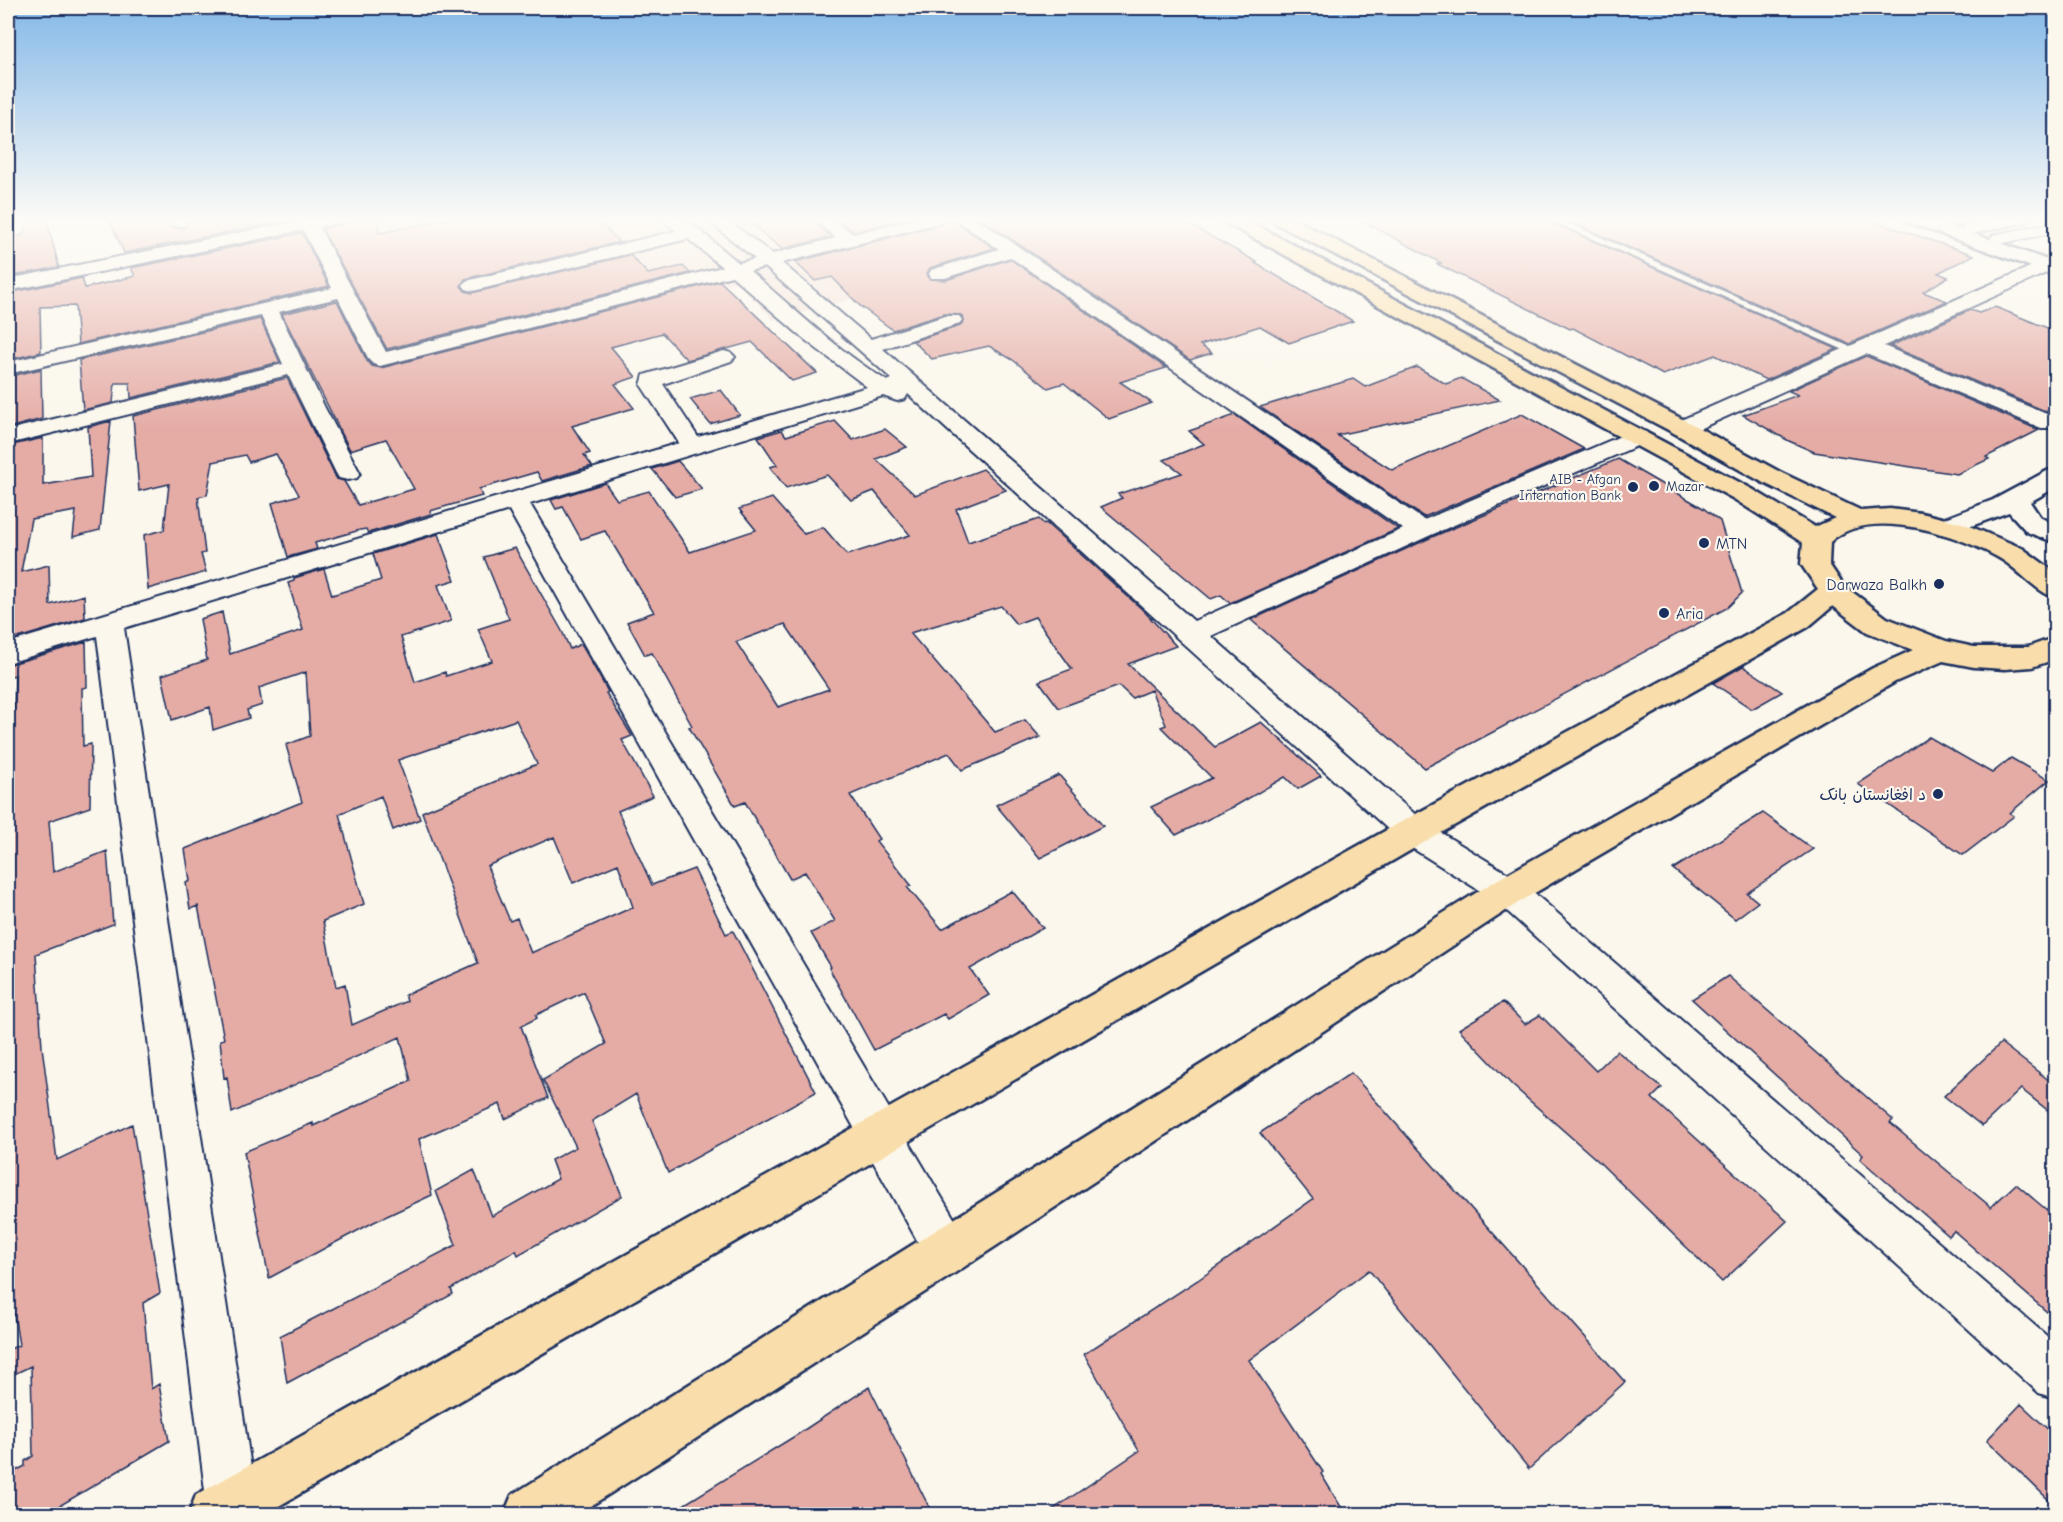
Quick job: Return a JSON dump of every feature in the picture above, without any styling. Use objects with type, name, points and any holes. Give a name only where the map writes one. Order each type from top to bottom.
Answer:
[{"type":"main road","points":[[1363,289],[1743,494],[1817,540]]},
{"type":"main road","points":[[1415,289],[1771,477],[1858,519]]},
{"type":"main road","points":[[2048,657],[2005,660],[1974,657],[1940,650],[1877,625],[1833,591],[1815,564],[1817,540],[1832,526],[1858,519],[1885,517],[1915,520],[1947,527],[1984,540],[2018,557],[2052,579]]},
{"type":"main road","points":[[227,1511],[1413,832],[1798,620],[1833,591]]},
{"type":"main road","points":[[531,1515],[948,1251],[1508,891],[1884,675],[1940,650]]},
{"type":"street","points":[[8,368],[344,291],[380,360],[655,289]]},
{"type":"street","points":[[760,289],[809,333],[939,412],[1413,832],[1508,891],[2055,1376]]},
{"type":"street","points":[[801,289],[868,347],[895,386]]},
{"type":"street","points":[[1068,289],[1422,530]]},
{"type":"street","points":[[1682,428],[1998,289]]},
{"type":"street","points":[[268,309],[348,473]]},
{"type":"street","points":[[868,347],[952,320]]},
{"type":"street","points":[[1862,349],[2049,423]]},
{"type":"street","points":[[693,447],[652,385],[652,380],[724,357]]},
{"type":"street","points":[[8,437],[295,368]]},
{"type":"street","points":[[8,653],[895,386]]},
{"type":"street","points":[[1190,634],[1638,436]]},
{"type":"street","points":[[1947,527],[1982,516],[2016,500],[2055,476]]},
{"type":"street","points":[[516,500],[948,1251]]},
{"type":"street","points":[[2016,500],[2020,514],[2040,530],[2055,535]]},
{"type":"street","points":[[109,622],[227,1511]]},
{"type":"lane","points":[[1719,289],[1862,349]]},
{"type":"shaded area","points":[[225,289],[708,289],[262,400]]},
{"type":"shaded area","points":[[743,289],[890,289],[774,320]]},
{"type":"building","points":[[28,289],[316,289],[78,344],[75,306],[40,307],[41,352],[8,360],[8,293]]},
{"type":"building","points":[[355,289],[463,289],[472,293],[489,289],[626,289],[387,349]]},
{"type":"building","points":[[689,289],[728,289],[817,373],[792,381],[752,342],[687,360],[662,333],[611,347],[636,377],[615,384],[634,408],[572,426],[590,453],[584,455],[592,466],[542,481],[537,472],[479,489],[482,496],[368,533],[366,529],[360,530],[315,543],[317,549],[288,557],[272,503],[299,495],[276,454],[249,462],[245,455],[213,462],[207,495],[198,497],[205,553],[201,554],[206,572],[148,589],[144,535],[164,530],[169,484],[139,491],[133,416],[287,378],[334,474],[337,479],[344,481],[358,505],[414,489],[386,439],[350,450],[282,314],[337,301],[367,361],[372,366],[381,368]]},
{"type":"building","points":[[844,289],[1053,289],[1166,368],[1120,382],[1152,403],[1109,419],[1064,383],[1048,388],[1013,360],[989,346],[932,359],[913,341],[960,326],[964,320],[961,315],[944,314],[893,330],[860,306]]},
{"type":"building","points":[[1085,289],[1299,289],[1353,321],[1289,343],[1260,326],[1200,345],[1212,353],[1190,360]]},
{"type":"building","points":[[1488,289],[1702,289],[1837,349],[1766,380],[1715,355],[1663,375],[1573,328],[1570,329]]},
{"type":"building","points":[[1724,289],[1928,289],[1923,292],[1947,301],[1849,344]]},
{"type":"building","points":[[1995,307],[2055,331],[2055,415],[1890,346],[1970,310],[1979,313]]},
{"type":"building","points":[[260,319],[280,362],[131,398],[130,383],[115,383],[113,403],[83,410],[79,360]]},
{"type":"building","points":[[1866,356],[2039,430],[1986,457],[1989,459],[1957,474],[1814,452],[1743,415],[1798,395],[1789,391]]},
{"type":"building","points":[[1417,367],[1446,384],[1461,378],[1500,400],[1337,435],[1392,470],[1522,414],[1584,449],[1424,517],[1260,407],[1353,379],[1365,387]]},
{"type":"building","points":[[41,369],[42,419],[8,428],[8,410],[11,409],[11,376]]},
{"type":"building","points":[[721,390],[740,415],[710,424],[690,399]]},
{"type":"building","points":[[1235,415],[1398,529],[1230,603],[1221,595],[1211,599],[1101,507],[1122,498],[1118,494],[1182,473],[1164,460],[1204,444],[1189,431]]},
{"type":"building","points":[[111,421],[100,530],[73,537],[76,511],[31,519],[21,572],[49,565],[50,605],[84,595],[85,618],[8,641],[8,446],[43,438],[43,485],[91,477],[88,427]]},
{"type":"building","points":[[835,421],[853,440],[885,429],[907,447],[876,459],[915,495],[983,469],[1006,490],[956,509],[968,542],[1039,519],[1044,524],[1046,523],[1144,611],[1176,646],[1128,664],[1215,747],[1261,722],[1321,776],[1298,789],[1285,777],[1237,805],[1176,835],[1151,807],[1212,778],[1161,727],[1166,725],[1151,690],[1132,698],[1119,686],[1059,708],[1039,681],[1072,669],[1035,617],[1016,624],[1001,606],[910,633],[995,732],[1025,720],[1040,737],[962,770],[949,753],[850,795],[879,839],[876,841],[911,885],[907,887],[942,929],[1012,891],[1043,928],[970,969],[989,995],[948,1019],[944,1014],[874,1050],[811,933],[835,921],[805,872],[790,879],[745,802],[735,806],[689,727],[692,726],[652,653],[645,655],[627,622],[654,612],[605,531],[581,539],[563,507],[556,509],[551,500],[605,483],[617,500],[649,491],[690,552],[756,530],[739,509],[772,498],[804,534],[823,527],[847,555],[910,535],[874,491],[851,500],[827,475],[786,488],[770,467],[777,465],[758,437],[782,430],[786,436]],"holes":[[[785,624],[829,689],[778,707],[736,642]]]},
{"type":"building","points":[[1618,459],[1703,508],[1720,521],[1742,593],[1727,608],[1425,768],[1251,620],[1432,537]]},
{"type":"building","points":[[678,461],[702,489],[675,497],[652,469]]},
{"type":"building","points":[[438,534],[455,580],[438,585],[451,621],[401,637],[415,682],[445,672],[446,676],[492,661],[478,629],[509,619],[484,557],[515,548],[570,649],[581,644],[608,692],[606,693],[632,736],[622,740],[653,796],[618,811],[652,885],[694,869],[726,934],[733,931],[816,1092],[668,1173],[636,1094],[592,1121],[622,1196],[518,1255],[516,1250],[451,1289],[453,1294],[287,1383],[280,1336],[456,1245],[436,1191],[474,1170],[492,1216],[558,1179],[551,1160],[576,1147],[543,1080],[606,1044],[584,992],[536,1015],[537,1018],[521,1026],[548,1098],[505,1119],[500,1104],[419,1139],[432,1195],[374,1222],[269,1278],[244,1152],[313,1123],[313,1126],[411,1081],[400,1037],[232,1113],[227,1077],[224,1078],[220,1040],[224,1039],[198,906],[190,909],[186,883],[190,881],[185,849],[302,802],[286,745],[310,736],[306,672],[259,688],[262,705],[247,710],[249,718],[213,730],[210,707],[172,720],[162,675],[207,660],[200,619],[222,612],[230,654],[303,630],[288,583],[294,581],[294,578],[324,569],[332,595],[381,580],[373,554]],"holes":[[[516,720],[537,764],[422,812],[478,963],[405,995],[407,1001],[352,1025],[345,984],[336,987],[323,921],[364,904],[339,814],[381,796],[393,830],[420,819],[398,760]],[[554,837],[573,883],[618,864],[633,907],[531,953],[517,918],[510,921],[487,866]]]},
{"type":"building","points":[[86,642],[87,687],[82,688],[83,746],[91,744],[90,807],[49,821],[53,872],[107,851],[113,924],[36,954],[42,1047],[57,1160],[132,1124],[160,1293],[143,1303],[151,1389],[159,1384],[169,1441],[44,1515],[8,1515],[8,1475],[25,1466],[25,1461],[33,1456],[31,1366],[8,1377],[8,1350],[19,1345],[8,1278],[8,752],[13,750],[15,675],[8,677],[8,665]]},
{"type":"building","points":[[1743,666],[1782,692],[1752,709],[1713,683]]},
{"type":"building","points":[[1929,737],[1992,773],[2011,758],[2049,780],[2010,813],[2014,816],[1963,855],[1858,784]]},
{"type":"building","points":[[1059,775],[1103,826],[1040,858],[996,805]]},
{"type":"building","points":[[1763,813],[1813,849],[1747,893],[1758,902],[1735,919],[1673,869]]},
{"type":"building","points":[[1728,976],[1893,1120],[1890,1123],[1991,1207],[2016,1184],[2055,1217],[2055,1319],[1954,1231],[1949,1236],[1860,1159],[1863,1155],[1692,999]]},
{"type":"building","points":[[1503,1002],[1525,1024],[1540,1015],[1596,1071],[1617,1051],[1662,1088],[1652,1098],[1787,1221],[1722,1282],[1597,1160],[1512,1085],[1459,1029]]},
{"type":"building","points":[[2001,1043],[2055,1085],[2055,1116],[2021,1089],[1982,1126],[1944,1096]]},
{"type":"building","points":[[1351,1073],[1625,1382],[1529,1469],[1369,1270],[1249,1360],[1323,1472],[1321,1474],[1346,1515],[1045,1515],[1139,1451],[1084,1354],[1198,1280],[1313,1199],[1260,1133]]},
{"type":"building","points":[[869,1387],[933,1515],[667,1515],[795,1436]]},
{"type":"building","points":[[2021,1404],[2055,1436],[2055,1506],[1987,1440]]},
{"type":"place","name":"Mazar","points":[[1654,486]]},
{"type":"place","name":"AIB - Afgan Internation Bank","points":[[1633,487]]},
{"type":"place","name":"MTN","points":[[1704,543]]},
{"type":"place","name":"Darwaza Balkh","points":[[1939,584]]},
{"type":"place","name":"Aria","points":[[1664,613]]},
{"type":"place","name":"د افغانستان بانک","points":[[1938,794]]}]
